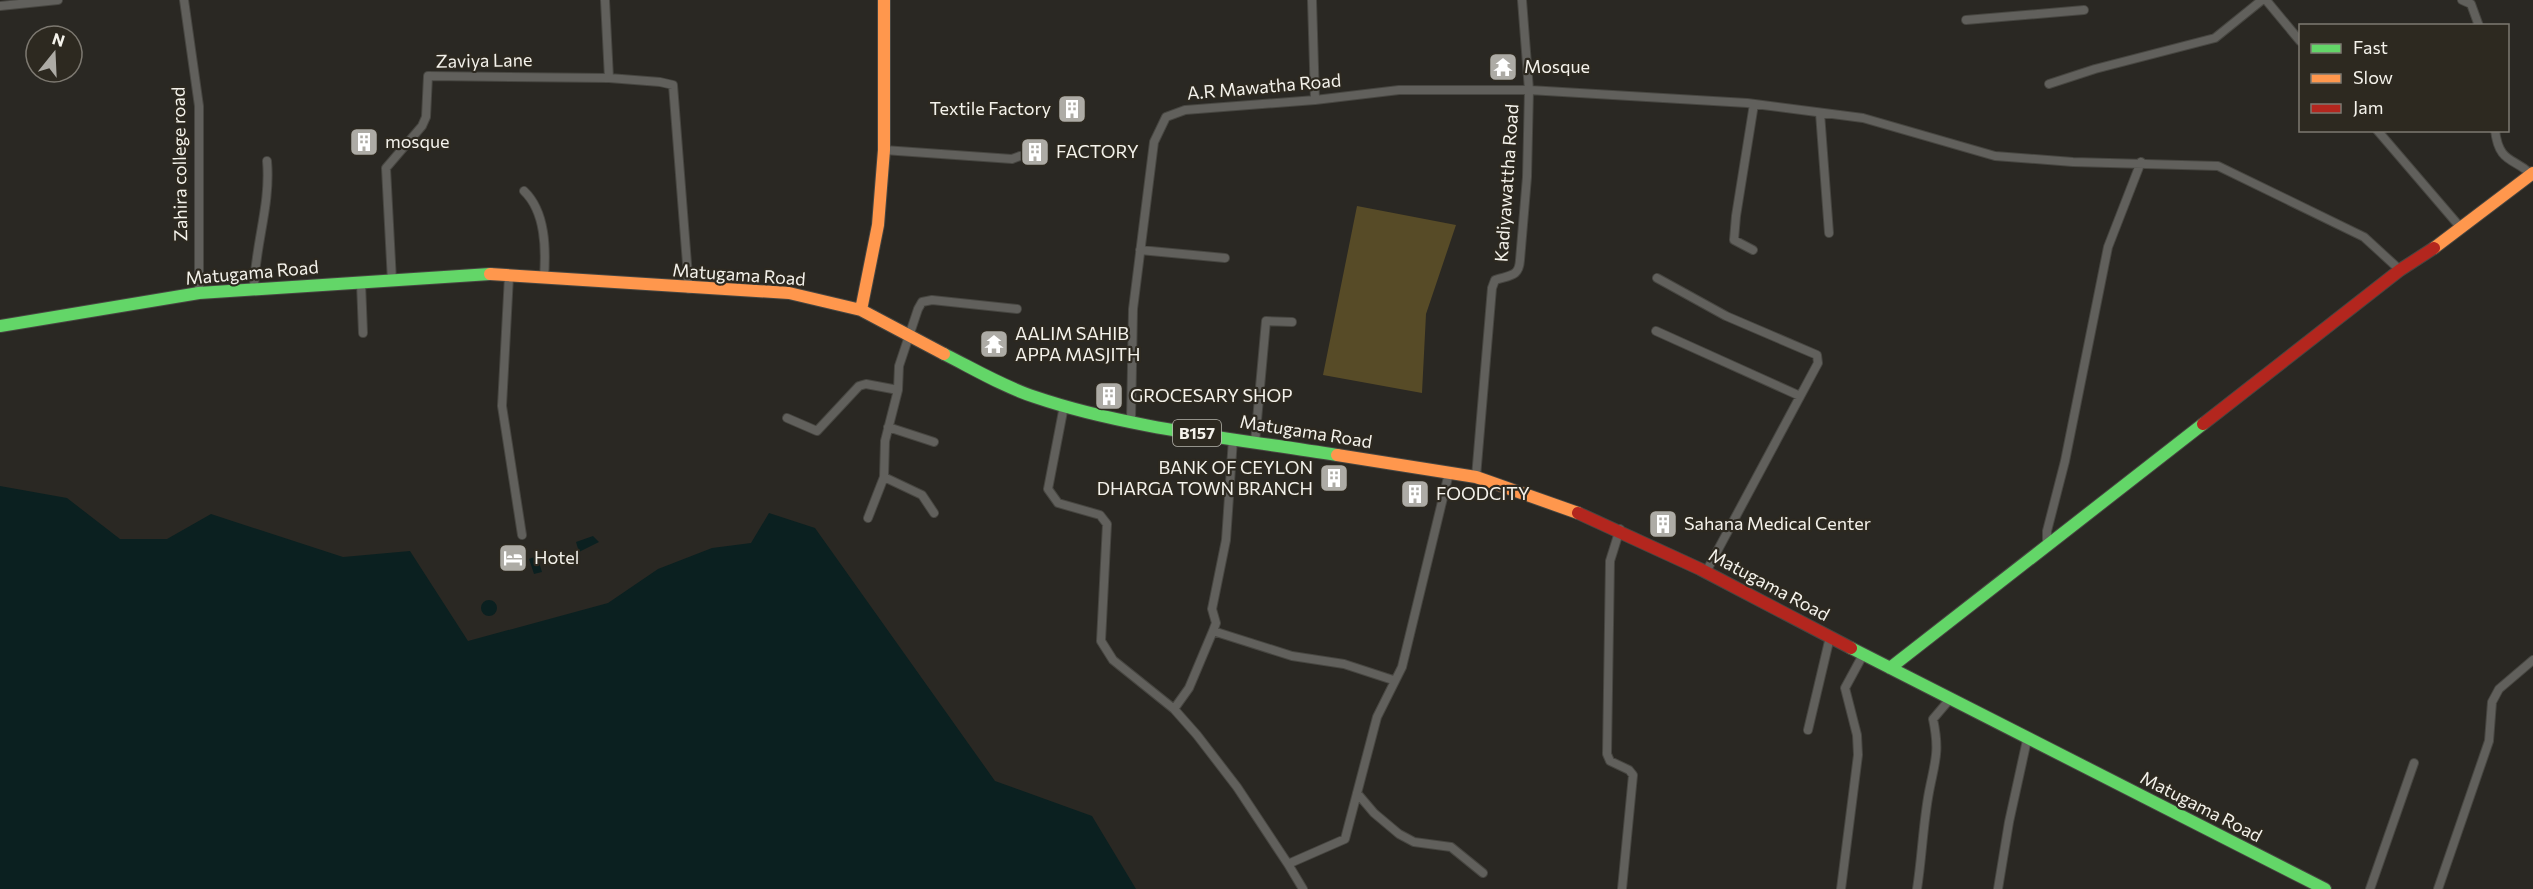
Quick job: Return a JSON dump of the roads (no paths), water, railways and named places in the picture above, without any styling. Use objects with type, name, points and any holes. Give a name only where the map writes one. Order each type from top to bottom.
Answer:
[{"type":"main road","points":[[861,310],[878,225],[884,150],[884,0]]},
{"type":"main road","points":[[1890,668],[2400,270],[2533,174]]},
{"type":"main road","name":"Matugama Road","points":[[0,326],[199,293],[488,274],[689,289],[789,293],[861,310],[996,381],[1034,397],[1064,406],[1131,422],[1476,477],[1526,492],[1620,529],[2027,740],[2325,889]]},
{"type":"street","points":[[0,6],[58,0]]},
{"type":"street","name":"Zahira college road","points":[[184,0],[199,106],[199,293]]},
{"type":"street","points":[[605,0],[609,78],[673,85],[689,289]]},
{"type":"street","points":[[1312,0],[1315,100]]},
{"type":"street","points":[[1522,0],[1529,90]]},
{"type":"street","points":[[2049,84],[2095,69],[2216,38],[2264,0],[2299,38]]},
{"type":"street","points":[[2462,0],[2471,4],[2478,24]]},
{"type":"street","points":[[1966,20],[2084,10]]},
{"type":"street","name":"Zaviya Lane","points":[[392,281],[386,168],[422,126],[426,117],[428,76],[434,74],[609,78]]},
{"type":"street","name":"A.R Mawatha Road","points":[[1131,422],[1133,309],[1154,142],[1166,117],[1185,110],[1315,100],[1399,90],[1529,90],[1754,104],[1820,112],[1863,118],[1995,156],[2073,162],[2141,162],[2218,166],[2364,237],[2400,270]]},
{"type":"street","name":"Kadiyawattha Road","points":[[1476,477],[1492,288],[1496,280],[1515,275],[1519,270],[1527,177],[1529,90]]},
{"type":"street","points":[[1753,250],[1734,240],[1754,104]]},
{"type":"street","points":[[1820,112],[1829,233]]},
{"type":"street","points":[[2380,132],[2461,228]]},
{"type":"street","points":[[2496,132],[2497,148],[2516,165],[2533,174]]},
{"type":"street","points":[[884,150],[1012,159],[1020,156]]},
{"type":"street","points":[[254,288],[254,268],[269,178],[267,161]]},
{"type":"street","points":[[2047,546],[2047,531],[2065,461],[2108,247],[2141,162]]},
{"type":"street","points":[[524,191],[530,196],[545,235],[544,278]]},
{"type":"street","points":[[1140,250],[1224,258]]},
{"type":"street","points":[[509,276],[502,406],[522,535]]},
{"type":"street","points":[[1657,278],[1726,316],[1817,355],[1818,363],[1706,572]]},
{"type":"street","points":[[361,283],[363,333]]},
{"type":"street","points":[[868,518],[884,477],[885,441],[898,390],[899,366],[908,335],[922,302],[932,300],[1017,309]]},
{"type":"street","points":[[1255,442],[1266,321],[1292,322]]},
{"type":"street","points":[[1656,331],[1800,396]]},
{"type":"street","points":[[787,418],[817,431],[859,386],[866,384],[898,390]]},
{"type":"street","points":[[1064,406],[1048,489],[1058,503],[1100,515],[1107,524],[1101,641],[1113,660],[1174,709],[1237,787],[1304,889]]},
{"type":"street","points":[[888,427],[934,442]]},
{"type":"street","points":[[1174,709],[1189,688],[1216,623],[1212,609],[1226,540],[1233,439]]},
{"type":"street","points":[[1288,864],[1345,839],[1377,717],[1402,667],[1449,473]]},
{"type":"street","points":[[884,477],[922,495],[934,513]]},
{"type":"street","points":[[1620,529],[1610,561],[1607,753],[1610,761],[1629,770],[1633,776],[1622,889]]},
{"type":"street","points":[[1213,631],[1292,656],[1344,664],[1394,680]]},
{"type":"street","points":[[1808,730],[1830,637]]},
{"type":"street","points":[[1841,889],[1858,755],[1857,735],[1845,688],[1864,654]]},
{"type":"street","points":[[2439,889],[2489,741],[2493,702],[2499,689],[2533,660]]},
{"type":"street","points":[[1917,889],[1929,793],[1937,760],[1938,742],[1933,719],[1950,699]]},
{"type":"street","points":[[1998,889],[2009,822],[2027,740]]},
{"type":"street","points":[[2370,889],[2414,764]]},
{"type":"street","points":[[1357,793],[1374,813],[1399,834],[1414,842],[1451,847],[1483,873]]},
{"type":"water","points":[[0,486],[67,498],[120,539],[167,539],[211,514],[343,557],[410,551],[468,641],[608,603],[658,569],[712,548],[751,543],[769,513],[815,528],[995,781],[1092,816],[1136,889],[0,889]]},
{"type":"water","points":[[593,536],[599,542],[579,552],[576,542]]},
{"type":"water","points":[[537,556],[542,572],[534,574],[529,559]]},
{"type":"water","points":[[489,600],[495,602],[497,608],[495,614],[489,616],[483,614],[481,608],[483,602]]},
{"type":"place","name":"Mosque","points":[[1503,67]]},
{"type":"place","name":"Textile Factory","points":[[1072,109]]},
{"type":"place","name":"mosque","points":[[364,142]]},
{"type":"place","name":"FACTORY","points":[[1035,152]]},
{"type":"place","name":"AALIM SAHIB APPA MASJITH","points":[[994,344]]},
{"type":"place","name":"GROCESARY SHOP","points":[[1109,396]]},
{"type":"place","name":"BANK OF CEYLON DHARGA TOWN BRANCH","points":[[1334,478]]},
{"type":"place","name":"FOODCITY","points":[[1415,494]]},
{"type":"place","name":"Sahana Medical Center","points":[[1663,524]]},
{"type":"place","name":"Hotel","points":[[513,558]]}]
